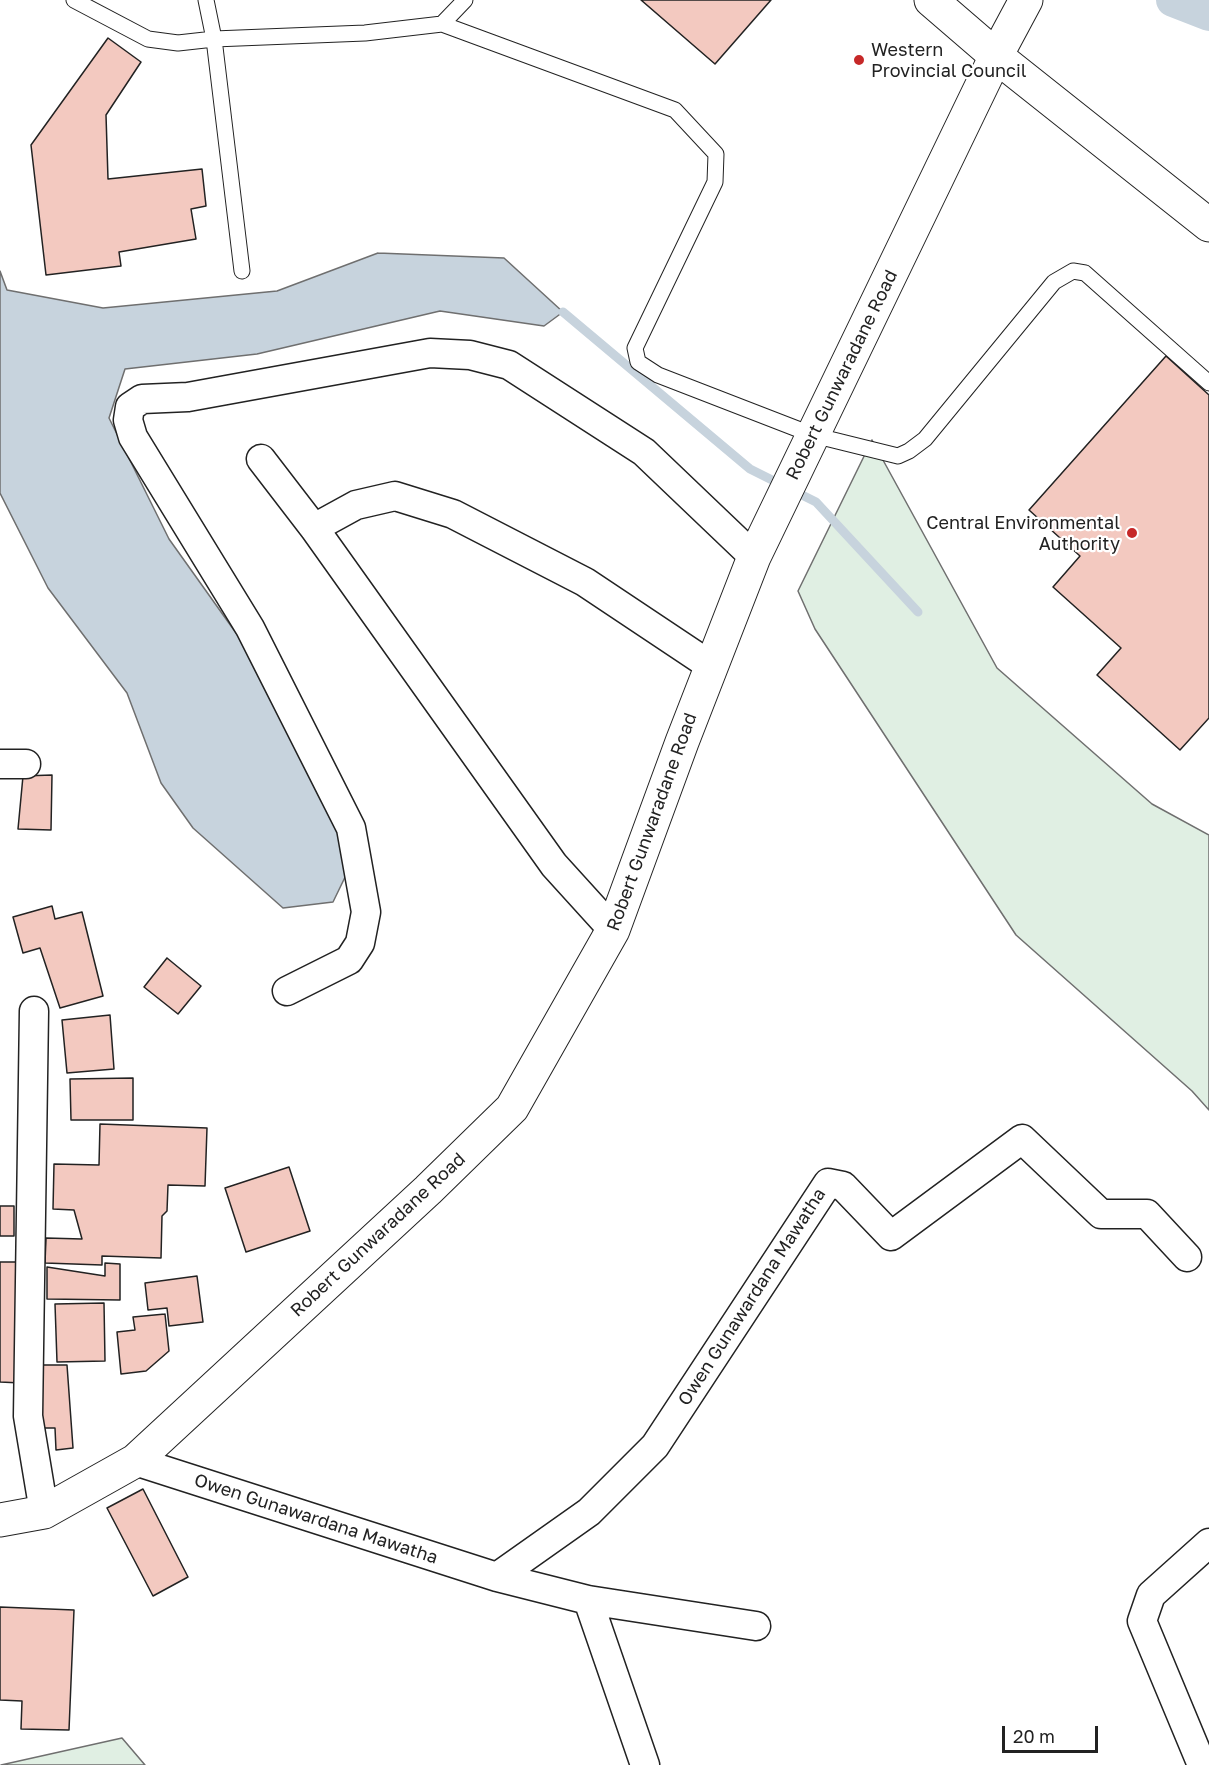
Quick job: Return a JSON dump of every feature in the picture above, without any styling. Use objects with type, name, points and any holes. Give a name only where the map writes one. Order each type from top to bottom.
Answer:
[{"type":"street","points":[[931,0],[996,56],[1209,225]]},
{"type":"street","name":"Robert Gunwaradane Road","points":[[0,1520],[44,1512],[135,1461],[428,1190],[512,1108],[613,930],[711,666],[761,542],[996,56],[1026,0]]},
{"type":"street","points":[[287,990],[349,960],[360,943],[366,912],[351,828],[250,628],[133,437],[128,420],[130,407],[142,399],[188,397],[430,353],[470,355],[509,365],[644,452],[761,542]]},
{"type":"street","points":[[261,459],[314,528],[554,865],[613,930]]},
{"type":"street","points":[[314,528],[357,506],[395,496],[453,514],[585,582],[711,666]]},
{"type":"street","points":[[33,1011],[28,1416],[44,1512]]},
{"type":"street","name":"Owen Gunawardana Mawatha","points":[[497,1576],[589,1512],[655,1446],[828,1183],[843,1186],[891,1236],[1022,1139],[1101,1214],[1147,1214],[1187,1257]]},
{"type":"street","name":"Owen Gunawardana Mawatha","points":[[135,1461],[497,1576],[588,1600],[756,1626]]},
{"type":"street","points":[[1202,1765],[1142,1621],[1151,1595],[1209,1543]]},
{"type":"street","points":[[588,1600],[645,1765]]},
{"type":"lane","points":[[74,0],[148,39],[178,43],[214,39],[365,33],[442,24],[675,110],[716,153],[715,182],[635,348],[638,362],[658,375],[807,448],[898,456],[909,451],[925,439],[1054,282],[1073,271],[1085,273],[1209,382]]},
{"type":"lane","points":[[206,0],[214,39],[242,271]]},
{"type":"lane","points":[[442,24],[465,0]]},
{"type":"green space","points":[[872,440],[997,668],[1152,804],[1209,835],[1209,1110],[1192,1091],[1016,935],[815,629],[798,591]]},
{"type":"green space","points":[[122,1738],[145,1765],[1,1765]]},
{"type":"shaded area","points":[[378,253],[504,258],[563,312],[544,326],[440,311],[257,354],[125,369],[109,418],[169,539],[318,748],[349,869],[333,902],[283,908],[193,828],[161,783],[127,693],[48,588],[0,493],[0,271],[7,290],[103,308],[277,291]]},
{"type":"building","points":[[641,0],[771,0],[715,64]]},
{"type":"building","points":[[108,38],[141,62],[106,115],[108,179],[202,169],[206,206],[191,209],[196,239],[119,252],[121,266],[46,275],[31,145]]},
{"type":"building","name":"Central Environmental Authority","points":[[1166,356],[1209,395],[1209,718],[1180,750],[1097,675],[1121,648],[1053,587],[1080,556],[1029,510]]},
{"type":"building","points":[[52,775],[51,830],[18,829],[23,776]]},
{"type":"building","points":[[52,906],[55,919],[82,912],[103,996],[60,1008],[40,948],[23,953],[13,917]]},
{"type":"building","points":[[167,958],[201,986],[178,1014],[144,987]]},
{"type":"building","points":[[110,1015],[114,1069],[67,1073],[62,1020]]},
{"type":"building","points":[[133,1078],[133,1120],[71,1120],[70,1079]]},
{"type":"building","points":[[100,1124],[207,1128],[205,1186],[168,1185],[167,1211],[162,1216],[161,1258],[102,1256],[102,1265],[45,1263],[46,1238],[82,1239],[74,1210],[53,1209],[54,1164],[99,1165]]},
{"type":"building","points":[[289,1167],[310,1231],[246,1252],[225,1188]]},
{"type":"building","points":[[0,1206],[14,1206],[14,1236],[0,1236]]},
{"type":"building","points":[[0,1262],[25,1262],[21,1383],[0,1382]]},
{"type":"building","points":[[105,1263],[120,1264],[120,1300],[47,1299],[47,1267],[105,1276]]},
{"type":"building","points":[[197,1276],[203,1322],[169,1326],[167,1308],[148,1310],[145,1283]]},
{"type":"building","points":[[104,1303],[105,1361],[57,1362],[55,1304]]},
{"type":"building","points":[[165,1314],[169,1351],[146,1371],[121,1374],[117,1332],[135,1330],[133,1317]]},
{"type":"building","points":[[43,1365],[67,1365],[73,1448],[56,1450],[55,1428],[37,1428]]},
{"type":"building","points":[[143,1489],[188,1577],[153,1596],[107,1508]]},
{"type":"building","points":[[0,1607],[74,1610],[69,1730],[21,1729],[22,1701],[0,1700]]},
{"type":"waterway","points":[[1173,0],[1209,14]]},
{"type":"waterway","points":[[563,312],[750,469],[816,502],[918,612]]},
{"type":"place","name":"Western Provincial Council","points":[[859,60]]},
{"type":"place","name":"Central Environmental Authority","points":[[1132,533]]}]
